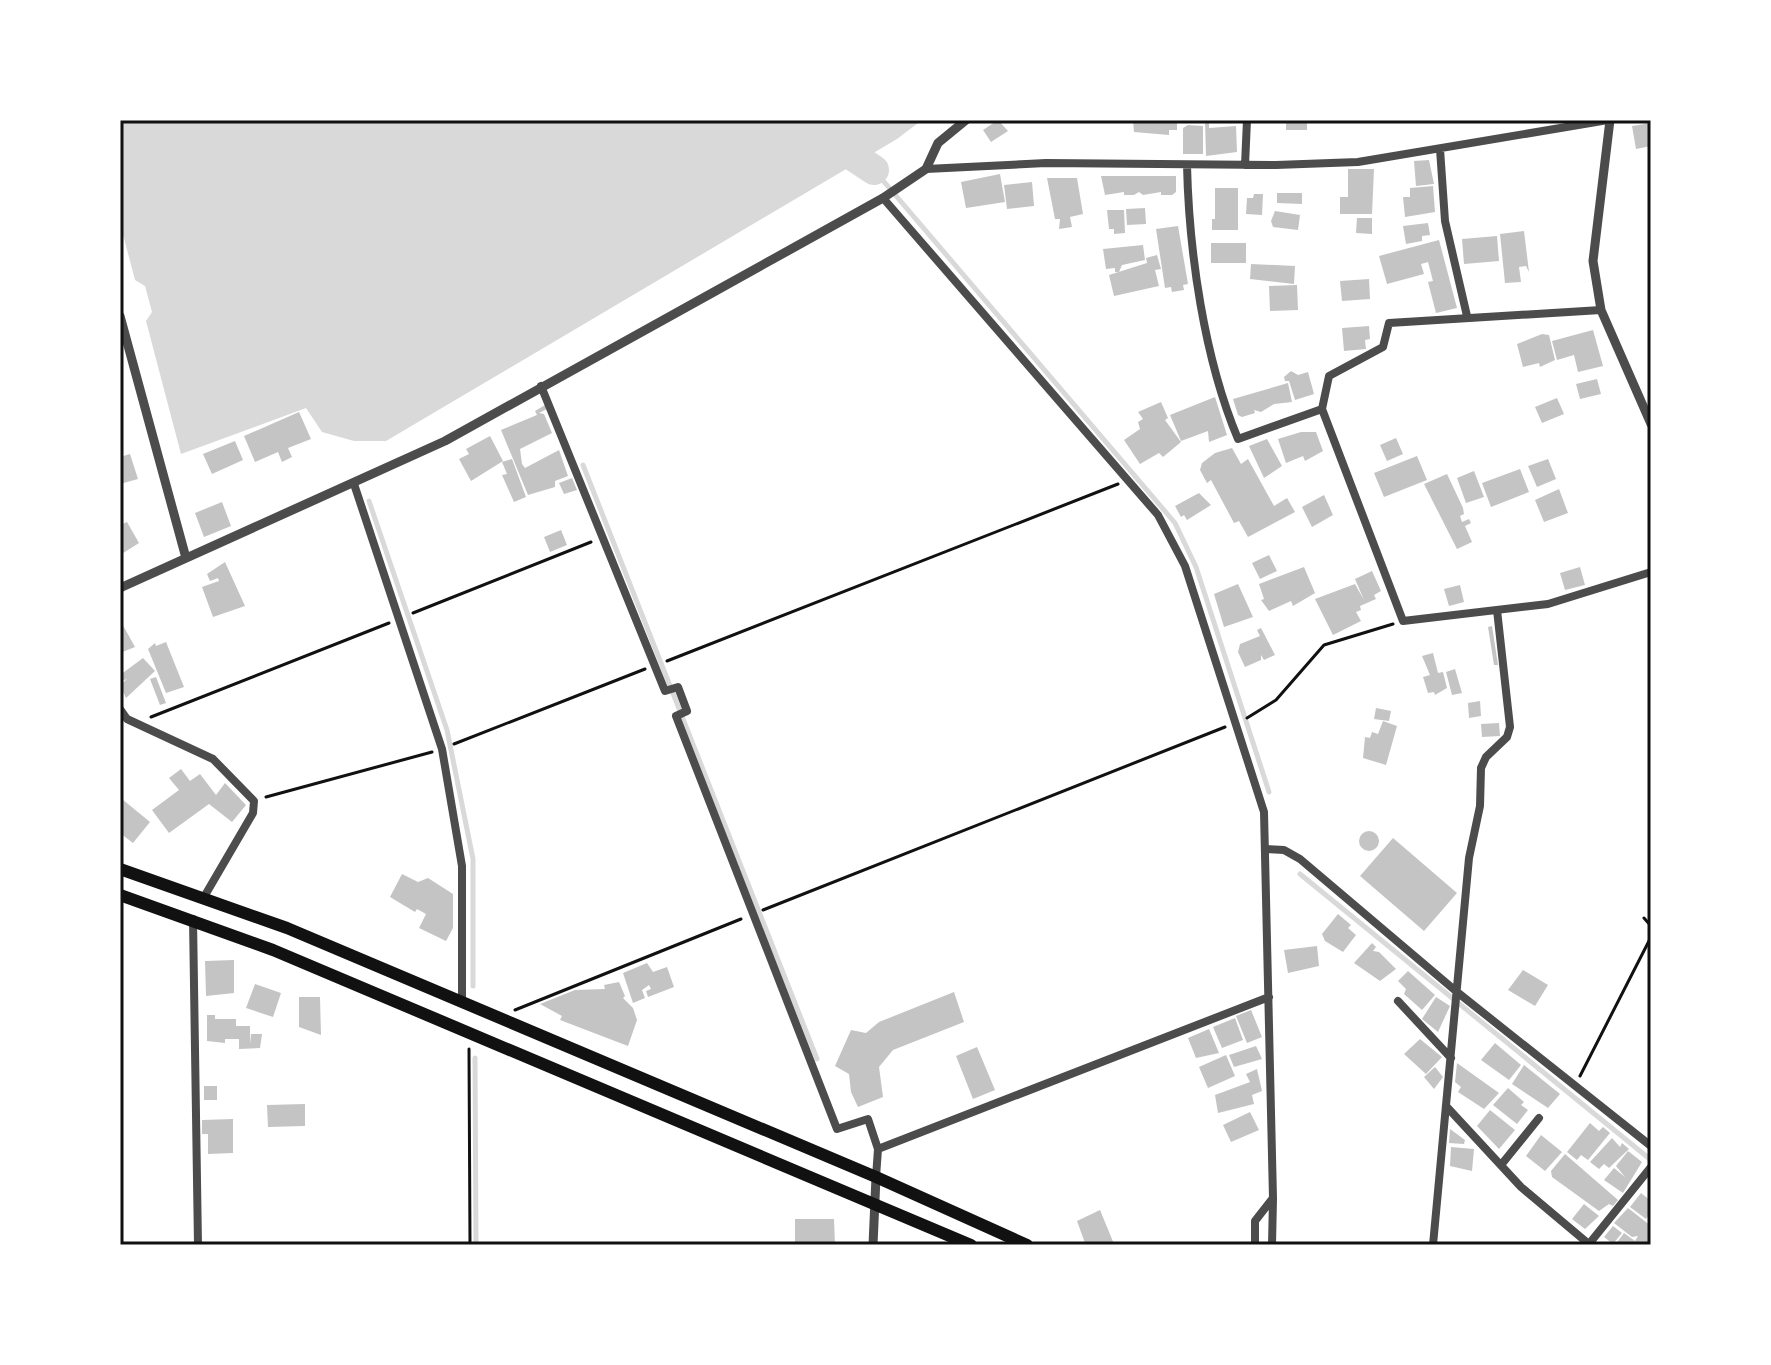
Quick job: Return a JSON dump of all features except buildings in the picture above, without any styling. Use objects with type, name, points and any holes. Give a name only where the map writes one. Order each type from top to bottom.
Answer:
[{"type":"highway","points":[[120,869],[287,928],[876,1177],[1027,1245]]},
{"type":"highway","points":[[120,895],[193,919],[971,1245]]},
{"type":"street","points":[[926,169],[938,143],[966,120]]},
{"type":"street","points":[[1245,165],[1247,120]]},
{"type":"street","points":[[120,588],[445,441],[883,198],[926,169],[1046,163],[1245,165],[1358,162],[1609,120],[1593,261],[1601,310],[1651,424]]},
{"type":"street","points":[[1440,149],[1445,221],[1467,316]]},
{"type":"street","points":[[1187,165],[1189,229],[1201,303],[1229,417],[1238,439],[1322,409]]},
{"type":"street","points":[[883,198],[1158,515],[1185,566],[1264,812],[1272,1245]]},
{"type":"street","points":[[1601,310],[1389,323],[1383,347],[1329,376],[1322,409],[1403,621],[1548,604],[1651,572]]},
{"type":"street","points":[[120,316],[186,558]]},
{"type":"street","points":[[541,386],[665,691],[678,687],[687,711],[676,716],[837,1129],[868,1119],[878,1149],[873,1245]]},
{"type":"street","points":[[354,484],[442,749],[462,866],[462,1004]]},
{"type":"street","points":[[1433,1245],[1469,858],[1480,806],[1481,768],[1486,757],[1507,737],[1510,727],[1497,610]]},
{"type":"street","points":[[120,709],[127,719],[213,759],[254,801],[253,813],[204,897]]},
{"type":"street","points":[[1267,849],[1284,850],[1300,859],[1457,992],[1651,1146]]},
{"type":"street","points":[[193,919],[198,1245]]},
{"type":"street","points":[[878,1149],[1269,997]]},
{"type":"street","points":[[1398,1001],[1451,1058]]},
{"type":"street","points":[[1446,1106],[1555,1219],[1590,1245],[1651,1167]]},
{"type":"street","points":[[1501,1165],[1539,1118]]},
{"type":"street","points":[[1255,1245],[1255,1221],[1273,1198]]},
{"type":"path","points":[[452,745],[1128,480]]},
{"type":"path","points":[[413,613],[604,537]]},
{"type":"path","points":[[136,723],[400,619]]},
{"type":"path","points":[[1250,717],[1276,700],[1324,645],[1403,621]]},
{"type":"path","points":[[505,1022],[518,1006],[1236,723]]},
{"type":"path","points":[[254,801],[442,749]]},
{"type":"path","points":[[1644,918],[1651,926]]},
{"type":"path","points":[[1575,1085],[1651,937]]},
{"type":"path","points":[[469,1033],[470,1245]]},
{"type":"shaded area","points":[[120,120],[922,120],[897,139],[386,441],[354,441],[322,432],[306,408],[181,454],[146,321],[152,312],[145,286],[135,280],[120,223]]},
{"type":"waterway","points":[[799,120],[874,170]]},
{"type":"waterway","points":[[874,170],[1175,523],[1196,567],[1269,792]]},
{"type":"waterway","points":[[583,465],[817,1059]]},
{"type":"waterway","points":[[369,501],[447,730],[473,859],[473,986]]},
{"type":"waterway","points":[[1300,874],[1651,1160]]},
{"type":"waterway","points":[[475,1058],[476,1245]]}]
